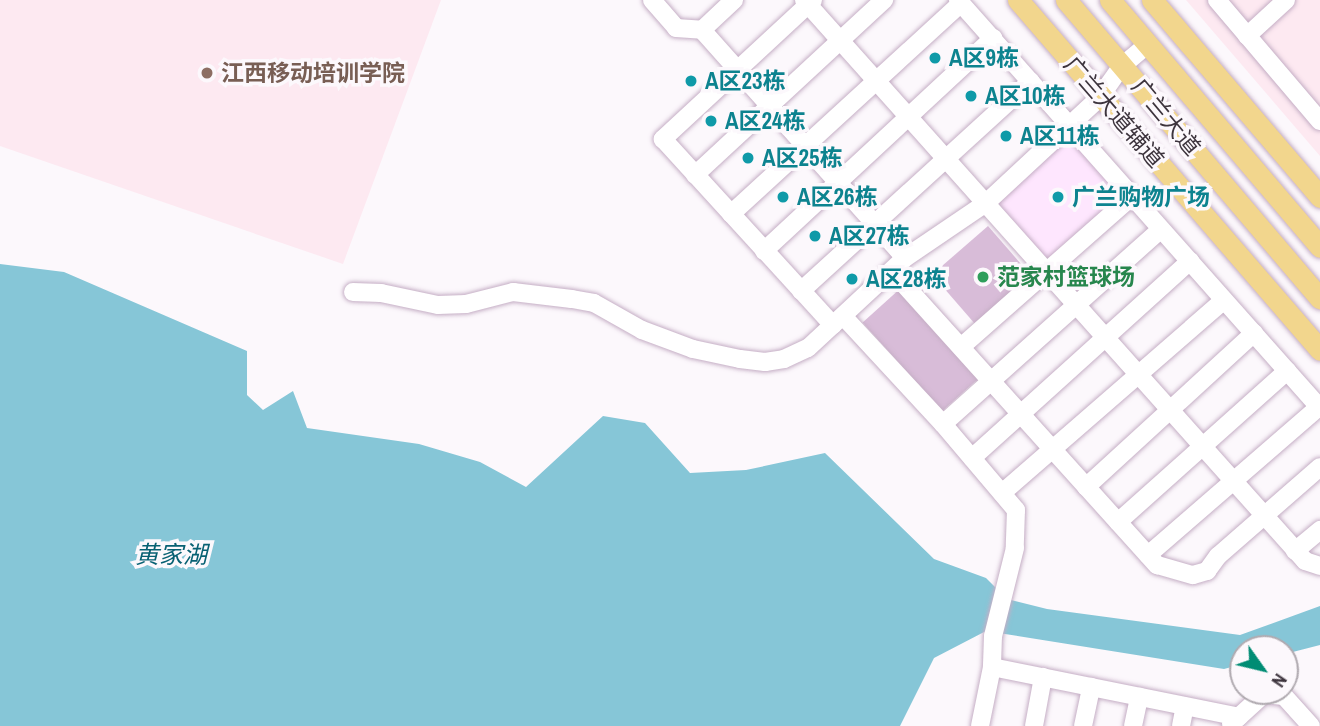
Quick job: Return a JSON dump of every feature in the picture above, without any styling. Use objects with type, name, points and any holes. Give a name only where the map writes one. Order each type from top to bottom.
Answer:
[{"type":"main road","name":"广兰大道辅道","points":[[1018,0],[1320,350]]},
{"type":"main road","name":"广兰大道","points":[[1066,0],[1320,298]]},
{"type":"main road","name":"广兰大道","points":[[1110,0],[1320,247]]},
{"type":"main road","points":[[1152,0],[1320,197]]},
{"type":"street","points":[[652,0],[676,28],[702,30],[875,224],[899,265],[961,347],[1157,565],[1194,575],[1207,571],[1218,555],[1320,467]]},
{"type":"street","points":[[702,30],[734,0]]},
{"type":"street","points":[[695,175],[884,0]]},
{"type":"street","points":[[1217,0],[1320,121]]},
{"type":"street","points":[[1247,36],[1286,0]]},
{"type":"street","points":[[731,214],[960,1],[1320,408],[1148,555]]},
{"type":"street","points":[[980,726],[992,667],[993,636],[1015,548],[1016,510],[943,424],[838,321],[801,291],[663,139],[808,2],[1295,551],[1305,561],[1320,566]]},
{"type":"street","points":[[764,251],[993,38]]},
{"type":"street","points":[[353,292],[381,293],[438,305],[466,304],[513,292],[572,299],[594,303],[666,340],[740,359],[765,362],[784,359],[808,348],[899,265],[986,203],[1100,97],[1122,65],[1148,44]]},
{"type":"street","points":[[801,291],[1031,81]]},
{"type":"street","points":[[961,347],[1132,196]]},
{"type":"street","points":[[943,424],[1161,229]]},
{"type":"street","points":[[972,458],[1190,261]]},
{"type":"street","points":[[1002,493],[1224,300]]},
{"type":"street","points":[[1086,487],[1254,333]]},
{"type":"street","points":[[1118,522],[1287,371]]},
{"type":"street","points":[[1295,551],[1320,530]]},
{"type":"street","points":[[992,667],[1185,706],[1234,721],[1265,694],[1284,696],[1311,726]]},
{"type":"street","points":[[1034,726],[1043,677]]},
{"type":"street","points":[[1083,726],[1091,687]]},
{"type":"street","points":[[1133,726],[1139,696]]},
{"type":"street","points":[[1181,726],[1185,706]]},
{"type":"shaded area","name":"江西移动培训学院","points":[[0,0],[441,0],[343,264],[0,146]]},
{"type":"shaded area","points":[[1186,0],[1320,0],[1320,156]]},
{"type":"shaded area","name":"广兰购物广场","points":[[1070,138],[1123,197],[1049,264],[996,205]]},
{"type":"shaded area","name":"范家村篮球场","points":[[988,226],[1034,279],[978,327],[932,275]]},
{"type":"shaded area","points":[[902,287],[982,375],[942,411],[863,322]]},
{"type":"water","name":"黄家湖","points":[[0,264],[64,272],[247,351],[247,395],[263,410],[293,391],[307,428],[419,444],[480,462],[526,487],[603,416],[645,423],[690,473],[746,470],[825,453],[934,559],[986,578],[1007,599],[1047,609],[1240,635],[1229,635],[1229,668],[1224,669],[986,631],[934,658],[900,726],[0,726]]},
{"type":"water","name":"黄家湖","points":[[1320,606],[1320,645],[1299,650],[1299,635],[1240,635]]},
{"type":"place","name":"A区9栋","points":[[935,58]]},
{"type":"place","name":"江西移动培训学院","points":[[207,73]]},
{"type":"place","name":"A区23栋","points":[[691,81]]},
{"type":"place","name":"A区10栋","points":[[971,96]]},
{"type":"place","name":"A区24栋","points":[[711,121]]},
{"type":"place","name":"A区11栋","points":[[1006,136]]},
{"type":"place","name":"A区25栋","points":[[748,158]]},
{"type":"place","name":"A区26栋","points":[[783,197]]},
{"type":"place","name":"广兰购物广场","points":[[1058,197]]},
{"type":"place","name":"A区27栋","points":[[815,236]]},
{"type":"place","name":"范家村篮球场","points":[[983,277]]},
{"type":"place","name":"A区28栋","points":[[852,279]]}]
